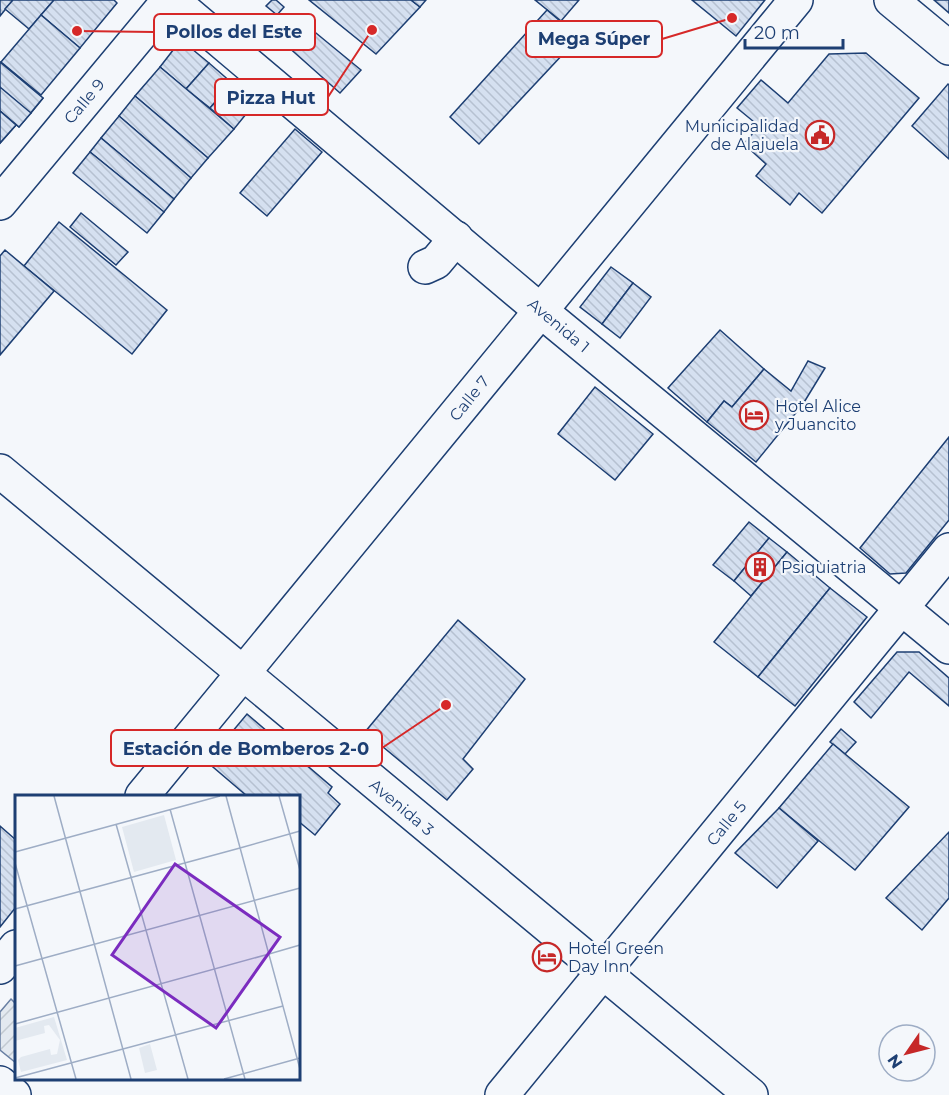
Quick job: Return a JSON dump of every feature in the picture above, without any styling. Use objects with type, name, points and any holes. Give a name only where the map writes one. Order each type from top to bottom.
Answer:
[{"type":"street","name":"Calle 9","points":[[0,203],[171,0]]},
{"type":"street","name":"Avenida 1","points":[[171,0],[541,311],[949,647]]},
{"type":"street","name":"Calle 7","points":[[143,795],[796,0]]},
{"type":"street","points":[[891,0],[949,48]]},
{"type":"street","points":[[425,267],[436,262],[456,238]]},
{"type":"street","name":"Avenida 3","points":[[0,471],[750,1095]]},
{"type":"street","name":"Calle 5","points":[[502,1095],[949,550]]},
{"type":"street","points":[[0,967],[15,948]]},
{"type":"street","points":[[0,1083],[14,1095]]},
{"type":"shaded area","points":[[11,999],[15,1003],[15,1062],[0,1050],[0,1012]]},
{"type":"building","points":[[0,0],[13,0],[0,16]]},
{"type":"building","points":[[13,0],[54,0],[29,29],[5,9]]},
{"type":"building","points":[[54,0],[114,0],[117,3],[80,48],[41,15]]},
{"type":"building","points":[[272,0],[276,0],[284,7],[277,15],[266,6]]},
{"type":"building","points":[[309,0],[411,0],[420,7],[376,54]]},
{"type":"building","points":[[411,0],[426,0],[420,7]]},
{"type":"building","points":[[535,0],[579,0],[561,21]]},
{"type":"building","points":[[692,0],[765,0],[736,36]]},
{"type":"building","points":[[934,0],[949,0],[949,13]]},
{"type":"building","points":[[547,10],[579,37],[479,144],[450,117]]},
{"type":"building","points":[[41,15],[80,48],[41,95],[1,62]]},
{"type":"building","points":[[305,24],[361,70],[340,93],[286,45]]},
{"type":"building","points":[[186,44],[209,63],[186,89],[160,67],[177,45]]},
{"type":"building","name":"Municipalidad de Alajuela","points":[[866,53],[919,98],[822,213],[799,193],[790,205],[756,176],[766,164],[744,144],[759,126],[737,108],[761,80],[788,103],[829,54]]},
{"type":"building","points":[[0,62],[43,98],[31,113],[0,87]]},
{"type":"building","points":[[0,62],[43,98],[19,127],[0,111]]},
{"type":"building","points":[[209,63],[232,83],[210,108],[186,89]]},
{"type":"building","points":[[160,67],[234,129],[208,158],[135,96]]},
{"type":"building","points":[[232,83],[255,103],[234,129],[210,108]]},
{"type":"building","points":[[949,85],[949,159],[912,126]]},
{"type":"building","points":[[0,87],[31,113],[19,127],[0,111]]},
{"type":"building","points":[[135,96],[208,158],[191,178],[119,116]]},
{"type":"building","points":[[0,111],[16,125],[0,143]]},
{"type":"building","points":[[0,111],[16,125],[0,143]]},
{"type":"building","points":[[119,116],[191,178],[174,199],[101,138]]},
{"type":"building","points":[[295,129],[322,152],[267,216],[240,193]]},
{"type":"building","points":[[101,138],[174,199],[164,212],[90,152]]},
{"type":"building","points":[[90,152],[164,212],[147,233],[73,173]]},
{"type":"building","points":[[81,213],[128,252],[116,265],[70,227]]},
{"type":"building","points":[[59,222],[167,310],[132,354],[24,266]]},
{"type":"building","points":[[5,250],[54,291],[0,355],[0,256]]},
{"type":"building","points":[[611,267],[633,283],[602,324],[580,307]]},
{"type":"building","points":[[633,283],[651,297],[620,338],[602,324]]},
{"type":"building","points":[[720,330],[764,369],[732,407],[724,401],[707,422],[668,388]]},
{"type":"building","name":"Hotel Alice y Juancito","points":[[808,361],[825,368],[803,404],[756,462],[707,422],[724,401],[732,407],[764,369],[791,391]]},
{"type":"building","points":[[595,387],[653,434],[615,480],[558,434]]},
{"type":"building","points":[[949,437],[949,520],[906,573],[890,574],[860,548]]},
{"type":"building","points":[[749,522],[769,538],[734,581],[713,565]]},
{"type":"building","name":"Psiquiatria","points":[[769,538],[787,552],[751,596],[734,581]]},
{"type":"building","points":[[787,552],[830,588],[758,677],[714,642]]},
{"type":"building","points":[[830,588],[867,617],[795,706],[758,677]]},
{"type":"building","points":[[458,620],[525,679],[463,759],[473,769],[447,800],[365,732]]},
{"type":"building","points":[[897,652],[919,652],[949,678],[949,706],[909,672],[871,718],[854,702]]},
{"type":"building","points":[[247,714],[332,787],[328,793],[340,804],[315,835],[300,823],[300,795],[246,795],[207,762]]},
{"type":"building","points":[[841,729],[856,742],[845,754],[830,742]]},
{"type":"building","points":[[833,744],[909,807],[855,870],[779,808]]},
{"type":"building","points":[[779,808],[818,841],[777,888],[735,853]]},
{"type":"building","points":[[0,826],[15,839],[15,908],[0,927]]},
{"type":"building","points":[[949,832],[949,898],[922,930],[886,898]]},
{"type":"place","name":"Mega Súper","points":[[732,18]]},
{"type":"place","name":"Pizza Hut","points":[[372,30]]},
{"type":"place","name":"Pollos del Este","points":[[77,31]]},
{"type":"place","name":"Municipalidad de Alajuela","points":[[820,135]]},
{"type":"place","name":"Hotel Alice y Juancito","points":[[754,415]]},
{"type":"place","name":"Psiquiatria","points":[[760,567]]},
{"type":"place","name":"Estación de Bomberos 2-0","points":[[446,705]]},
{"type":"place","name":"Hotel Green Day Inn","points":[[547,957]]}]
